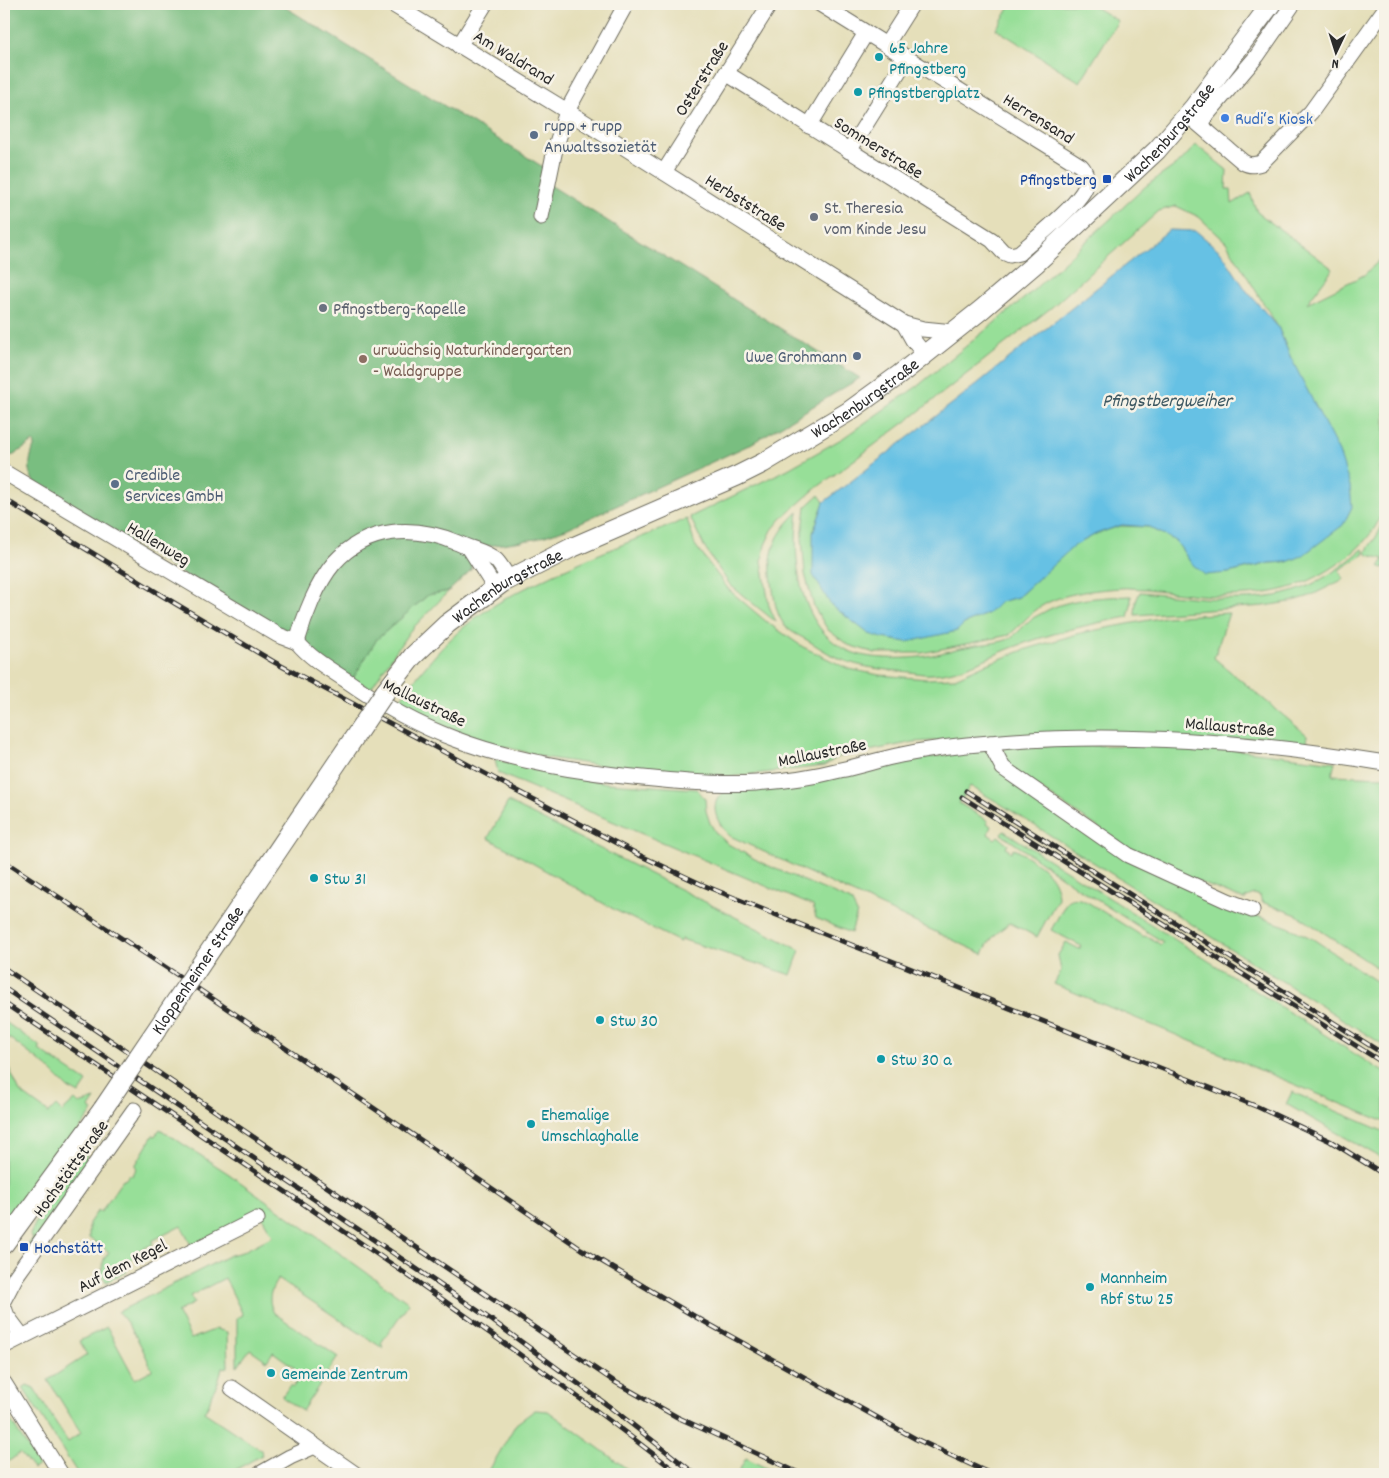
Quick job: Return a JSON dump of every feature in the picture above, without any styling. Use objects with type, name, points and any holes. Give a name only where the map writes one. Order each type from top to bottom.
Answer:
[{"type":"main road","name":"Wachenburgstraße","points":[[385,692],[413,656],[440,630],[502,583],[571,548],[763,463],[848,412],[928,353],[1036,264],[1157,150],[1194,120],[1271,4]]},
{"type":"main road","name":"Kloppenheimer Straße","points":[[4,1244],[103,1109],[385,692]]},
{"type":"street","name":"Am Waldrand","points":[[392,4],[567,111]]},
{"type":"street","points":[[459,46],[486,4]]},
{"type":"street","points":[[541,217],[555,150],[567,111],[626,4]]},
{"type":"street","name":"Osterstraße","points":[[664,172],[770,4]]},
{"type":"street","name":"Herrensand","points":[[820,4],[1085,170],[1086,186],[1079,198],[1019,253],[1010,255]]},
{"type":"street","points":[[886,45],[912,4]]},
{"type":"street","name":"Wachenburgstraße","points":[[1194,120],[1257,56],[1293,4]]},
{"type":"street","points":[[1194,120],[1243,162],[1249,165],[1261,163],[1311,112],[1385,8]]},
{"type":"street","points":[[809,126],[866,33]]},
{"type":"street","points":[[848,151],[907,58]]},
{"type":"street","name":"Sommerstraße","points":[[726,74],[992,240],[1003,252],[1010,255]]},
{"type":"street","name":"Herbststraße","points":[[567,111],[904,324],[923,329],[953,332]]},
{"type":"street","name":"Herbststraße","points":[[904,324],[913,340],[928,353]]},
{"type":"street","points":[[923,329],[927,336],[928,353]]},
{"type":"street","name":"Hallenweg","points":[[4,472],[278,636],[297,642]]},
{"type":"street","points":[[297,642],[320,583],[334,563],[347,551],[381,534],[402,530],[426,533],[480,551],[497,561],[502,583]]},
{"type":"street","name":"Mallaustraße","points":[[297,642],[305,652],[362,691],[406,718],[454,739],[521,759],[609,774],[702,784],[758,783],[800,778],[840,770],[902,754],[990,743],[1129,738],[1198,742],[1342,756],[1385,763]]},
{"type":"street","points":[[990,743],[1003,768],[1128,855],[1228,901],[1252,910]]},
{"type":"street","name":"Hochstättstraße","points":[[4,1299],[29,1257],[134,1110]]},
{"type":"street","name":"Auf dem Kegel","points":[[4,1346],[257,1218]]},
{"type":"street","points":[[4,1308],[7,1316],[22,1336]]},
{"type":"street","points":[[4,1383],[57,1473]]},
{"type":"street","points":[[232,1388],[355,1474]]},
{"type":"street","points":[[260,1474],[290,1457],[315,1446]]},
{"type":"green space","points":[[4,4],[280,4],[548,170],[545,182],[860,378],[749,445],[566,529],[536,539],[474,548],[471,570],[449,591],[428,595],[377,639],[352,680],[33,481],[30,467],[35,444],[33,442],[14,455],[4,457]]},
{"type":"green space","points":[[1012,4],[1090,4],[1118,21],[1080,82],[996,29]]},
{"type":"green space","points":[[1196,145],[1227,170],[1226,189],[1231,189],[1232,204],[1250,193],[1257,212],[1333,269],[1307,303],[1364,275],[1385,255],[1385,468],[1380,467],[1384,503],[1375,527],[1355,550],[1329,570],[1302,584],[1261,594],[1214,596],[1123,588],[1068,595],[1040,607],[1009,635],[922,653],[875,653],[848,645],[828,630],[814,607],[805,574],[802,538],[806,507],[819,495],[824,502],[813,533],[936,635],[957,631],[964,624],[989,613],[1000,602],[1018,597],[1072,547],[1096,534],[1120,526],[1149,527],[1176,541],[1191,563],[1228,573],[1270,563],[1287,562],[1343,525],[1290,356],[1278,327],[1226,242],[1199,217],[1176,206],[1159,211],[1052,307],[908,420],[815,489],[781,519],[772,530],[765,545],[762,561],[769,606],[776,622],[730,585],[706,550],[690,517],[788,469],[843,438],[919,385],[1027,296],[1146,186],[1180,162]]},
{"type":"green space","points":[[798,512],[796,534],[797,557],[800,580],[806,602],[816,622],[830,639],[848,651],[872,657],[910,658],[998,642],[1011,638],[1030,620],[1046,611],[1065,603],[1087,599],[1131,596],[1128,617],[1083,626],[1040,638],[963,668],[943,673],[927,674],[865,667],[848,662],[831,655],[790,631],[778,614],[771,572],[772,552],[784,528]]},
{"type":"green space","points":[[1385,517],[1385,568],[1379,567],[1384,559],[1368,555],[1366,552],[1379,532]]},
{"type":"green space","points":[[687,519],[695,545],[729,590],[768,623],[803,647],[849,669],[879,675],[927,679],[955,678],[1024,650],[1081,633],[1165,617],[1229,613],[1214,658],[1307,735],[1308,747],[999,737],[914,742],[838,757],[824,766],[719,778],[680,777],[548,758],[487,742],[440,725],[397,703],[442,648],[463,628],[490,608],[523,589],[576,564]]},
{"type":"green space","points":[[1363,549],[1365,554],[1339,570],[1344,579],[1310,596],[1290,602],[1264,606],[1135,615],[1136,601],[1140,592],[1194,597],[1249,599],[1296,591],[1327,576]]},
{"type":"green space","points":[[449,591],[409,632],[371,688],[352,680],[377,639],[428,595]]},
{"type":"green space","points":[[1198,745],[1335,762],[1332,775],[1385,777],[1385,973],[1297,915],[1262,902],[1260,896],[1254,894],[1245,898],[1245,900],[1153,864],[1015,772],[1002,754],[1005,748],[1010,746]]},
{"type":"green space","points":[[983,749],[1101,842],[1251,914],[1288,927],[1313,939],[1385,987],[1385,1046],[970,786],[959,803],[988,821],[987,823],[991,826],[988,834],[995,839],[998,836],[1008,844],[1006,848],[1011,852],[1014,848],[1043,868],[1054,881],[1058,898],[1037,937],[1010,923],[994,936],[983,954],[730,836],[721,825],[716,813],[716,801],[726,791]]},
{"type":"green space","points":[[495,759],[535,770],[607,783],[697,789],[705,799],[710,823],[716,833],[728,844],[762,863],[851,901],[857,913],[851,933],[816,918],[813,906],[498,773]]},
{"type":"green space","points":[[508,802],[800,950],[791,975],[681,939],[680,942],[615,910],[488,838]]},
{"type":"green space","points":[[1004,831],[1385,1073],[1385,1122],[1054,984],[1061,971],[1058,955],[1066,942],[1079,949],[1081,946],[1051,930],[1067,901],[1070,899],[1086,902],[1142,936],[1149,937],[1161,945],[1163,942],[1075,886],[1001,834]]},
{"type":"green space","points":[[4,1021],[41,1047],[39,1050],[87,1082],[79,1094],[68,1088],[47,1067],[4,1034]]},
{"type":"green space","points":[[4,1057],[20,1092],[49,1113],[56,1106],[62,1112],[75,1100],[79,1104],[95,1099],[89,1108],[93,1111],[4,1229]]},
{"type":"green space","points":[[1292,1092],[1385,1132],[1385,1160],[1286,1104]]},
{"type":"green space","points":[[100,1128],[101,1140],[94,1142],[86,1152],[87,1165],[27,1253],[24,1250],[33,1238],[30,1235],[42,1208]]},
{"type":"green space","points":[[160,1129],[229,1174],[409,1303],[381,1343],[384,1349],[278,1279],[270,1295],[274,1313],[338,1357],[302,1411],[282,1397],[290,1385],[293,1387],[301,1376],[293,1370],[294,1367],[273,1352],[267,1361],[250,1349],[237,1367],[237,1318],[243,1315],[225,1278],[190,1296],[194,1303],[177,1312],[191,1339],[216,1329],[227,1332],[228,1367],[222,1368],[217,1385],[204,1412],[261,1450],[262,1455],[228,1474],[78,1474],[23,1388],[27,1385],[34,1388],[68,1442],[81,1433],[48,1380],[87,1355],[79,1341],[107,1327],[135,1379],[152,1370],[142,1347],[118,1312],[230,1255],[242,1252],[273,1236],[259,1212],[191,1245],[181,1226],[152,1241],[153,1244],[133,1253],[135,1257],[122,1263],[127,1272],[106,1282],[101,1273],[104,1259],[109,1252],[89,1238],[89,1223],[98,1210],[101,1212],[123,1179],[125,1180],[130,1174],[132,1176],[137,1168],[135,1166],[153,1135],[155,1136]]},
{"type":"green space","points":[[4,1410],[39,1465],[33,1469],[20,1453],[4,1465]]},
{"type":"green space","points":[[535,1410],[548,1411],[634,1474],[487,1474],[516,1424]]},
{"type":"green space","points":[[746,1458],[778,1474],[737,1474]]},
{"type":"water","name":"Pfingstbergweiher","points":[[1169,230],[1196,231],[1221,252],[1246,290],[1278,327],[1290,356],[1339,452],[1350,486],[1352,507],[1343,525],[1302,556],[1287,562],[1270,563],[1228,573],[1205,575],[1191,563],[1176,541],[1149,527],[1122,525],[1096,534],[1074,546],[1018,597],[1000,602],[989,613],[964,624],[957,631],[907,642],[869,634],[831,605],[813,575],[813,533],[824,502],[957,400]]},
{"type":"railway","points":[[4,499],[274,662],[639,855],[703,885],[769,912],[1258,1107],[1330,1141],[1385,1175]]},
{"type":"railway","points":[[966,791],[1385,1055]]},
{"type":"railway","points":[[962,797],[1385,1064]]},
{"type":"railway","points":[[4,861],[185,980],[581,1249],[694,1316],[916,1439],[991,1474]]},
{"type":"railway","points":[[4,968],[615,1382],[677,1417],[801,1474]]},
{"type":"railway","points":[[4,988],[493,1321],[610,1407],[695,1474]]},
{"type":"railway","points":[[4,1003],[346,1232],[514,1351],[679,1474]]},
{"type":"place","name":"65 Jahre Pfingstberg","points":[[879,57]]},
{"type":"place","name":"Pfingstbergplatz","points":[[858,92]]},
{"type":"place","name":"Rudi‘s Kiosk","points":[[1225,118]]},
{"type":"place","name":"rupp + rupp Anwaltssozietät","points":[[534,135]]},
{"type":"place","name":"Pfingstberg","points":[[1107,179]]},
{"type":"place","name":"St. Theresia vom Kinde Jesu","points":[[814,217]]},
{"type":"place","name":"Pfingstberg-Kapelle","points":[[323,308]]},
{"type":"place","name":"Uwe Grohmann","points":[[857,356]]},
{"type":"place","name":"urwüchsig Naturkindergarten - Waldgruppe","points":[[363,359]]},
{"type":"place","name":"Credible Services GmbH","points":[[115,484]]},
{"type":"place","name":"Stw 31","points":[[314,878]]},
{"type":"place","name":"Stw 30","points":[[600,1020]]},
{"type":"place","name":"Stw 30 a","points":[[881,1059]]},
{"type":"place","name":"Ehemalige Umschlaghalle","points":[[531,1124]]},
{"type":"place","name":"Hochstätt","points":[[24,1247]]},
{"type":"place","name":"Mannheim Rbf Stw 25","points":[[1090,1287]]},
{"type":"place","name":"Gemeinde Zentrum","points":[[271,1373]]}]
